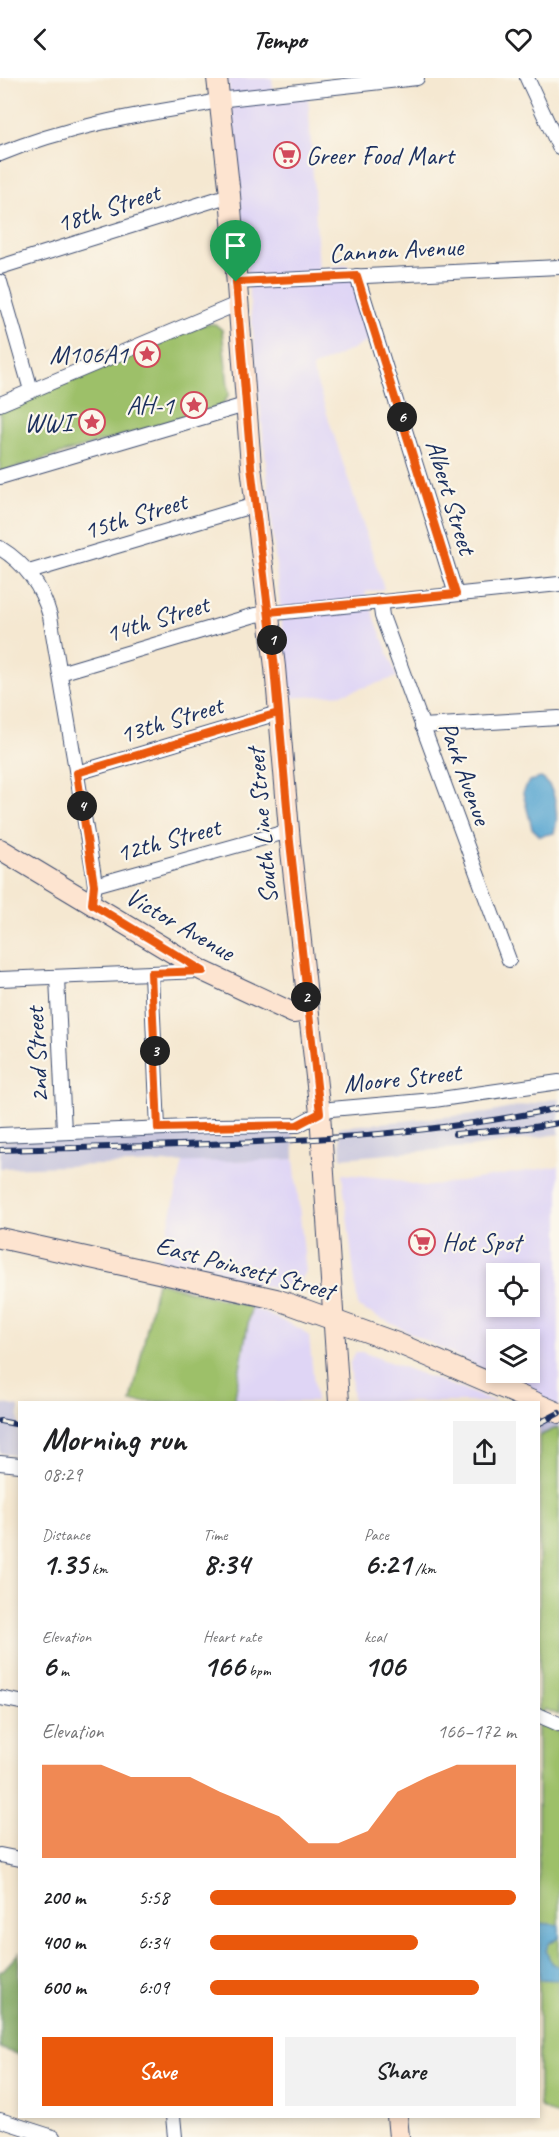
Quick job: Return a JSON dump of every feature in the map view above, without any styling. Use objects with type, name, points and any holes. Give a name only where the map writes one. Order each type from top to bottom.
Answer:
[{"type":"main road","name":"South Line Street","points":[[217,78],[230,195],[255,505],[269,612],[289,831],[320,1113],[339,1401]]},
{"type":"main road","name":"Victor Avenue","points":[[0,849],[93,895],[203,971],[292,1013],[308,1011]]},
{"type":"main road","name":"East Poinsett Street","points":[[0,1238],[276,1299],[335,1319],[462,1369],[533,1401]]},
{"type":"main road","name":"East Poinsett Street","points":[[540,1404],[559,1413]]},
{"type":"main road","points":[[397,2118],[399,2137]]},
{"type":"street","points":[[0,154],[38,139],[93,124],[218,100],[417,78]]},
{"type":"street","points":[[527,78],[559,147]]},
{"type":"street","name":"18th Street","points":[[0,267],[230,195]]},
{"type":"street","name":"Cannon Avenue","points":[[236,282],[559,267]]},
{"type":"street","name":"Albert Street","points":[[357,276],[456,594]]},
{"type":"street","points":[[0,282],[31,390]]},
{"type":"street","points":[[0,404],[237,304]]},
{"type":"street","points":[[0,477],[246,405]]},
{"type":"street","name":"15th Street","points":[[29,572],[255,505]]},
{"type":"street","points":[[0,548],[29,572],[47,606],[77,773],[93,895]]},
{"type":"street","name":"14th Street","points":[[60,673],[269,612],[559,584]]},
{"type":"street","name":"Park Avenue","points":[[380,602],[382,616],[509,960]]},
{"type":"street","name":"13th Street","points":[[77,773],[278,713]]},
{"type":"street","points":[[422,726],[559,718]]},
{"type":"street","name":"12th Street","points":[[93,895],[289,831]]},
{"type":"street","points":[[0,979],[203,971]]},
{"type":"street","points":[[151,973],[158,1128]]},
{"type":"street","name":"2nd Street","points":[[57,977],[64,1132]]},
{"type":"street","name":"Moore Street","points":[[0,1135],[297,1125],[331,1109],[499,1092],[559,1082]]},
{"type":"street","points":[[0,1463],[18,1465]]},
{"type":"street","points":[[0,1698],[18,1702]]},
{"type":"street","points":[[540,1716],[559,1724]]},
{"type":"street","points":[[0,1856],[18,1859]]},
{"type":"street","points":[[173,2118],[175,2137]]},
{"type":"street","points":[[0,2120],[53,2137]]},
{"type":"shaded area","points":[[228,78],[272,78],[274,101],[308,97],[319,269],[348,265],[369,341],[312,368],[384,589],[365,592],[397,677],[343,694],[289,698]]},
{"type":"shaded area","points":[[559,1098],[559,1134],[470,1147],[341,1158],[339,1127],[487,1113]]},
{"type":"shaded area","points":[[293,1131],[294,1159],[0,1168],[0,1141]]},
{"type":"shaded area","points":[[294,1159],[306,1272],[296,1287],[286,1291],[160,1263],[183,1162]]},
{"type":"shaded area","points":[[559,1166],[559,1407],[511,1383],[540,1383],[540,1329],[486,1329],[486,1371],[358,1307],[342,1174],[387,1178],[424,1187]]},
{"type":"shaded area","points":[[251,1307],[301,1329],[309,1337],[316,1401],[234,1401]]},
{"type":"shaded area","points":[[356,1352],[362,1352],[494,1401],[353,1401],[350,1362]]},
{"type":"shaded area","points":[[0,1403],[18,1407],[18,1456],[0,1453]]},
{"type":"shaded area","points":[[540,1418],[559,1424],[559,1427],[540,1436]]},
{"type":"green space","points":[[205,324],[215,324],[222,330],[229,395],[221,406],[0,472],[0,410]]},
{"type":"green space","points":[[157,1282],[251,1307],[234,1401],[131,1401]]},
{"type":"green space","points":[[559,1427],[559,1715],[545,1709],[540,1721],[540,1436]]},
{"type":"green space","points":[[545,1726],[559,1732],[559,2117],[540,2107],[540,1727]]},
{"type":"green space","points":[[18,1954],[18,2055],[0,2048],[0,1973]]},
{"type":"water","points":[[541,778],[553,795],[556,827],[554,833],[540,836],[532,828],[523,793],[529,781]]},
{"type":"water","points":[[540,1923],[559,1925],[559,1938],[550,1942],[546,1950],[551,1963],[559,1967],[559,1980],[540,1979]]},
{"type":"railway","points":[[0,1150],[210,1144],[351,1136],[421,1130],[559,1108]]},
{"type":"railway","points":[[455,1134],[559,1123]]},
{"type":"railway","points":[[540,1423],[559,1413]]},
{"type":"railway","points":[[0,1421],[18,1425]]},
{"type":"place","name":"Greer Food Mart","points":[[287,155]]},
{"type":"place","name":"M106A1","points":[[147,354]]},
{"type":"place","name":"AH-1","points":[[194,405]]},
{"type":"place","name":"WWI","points":[[92,422]]},
{"type":"place","name":"Hot Spot","points":[[422,1242]]},
{"type":"route","points":[[236,282],[251,466],[275,668],[290,842],[320,1113],[297,1125],[158,1128],[151,973],[203,971],[92,904],[93,870],[77,773],[278,713],[275,668],[269,612],[456,594],[357,276],[236,282]]}]
